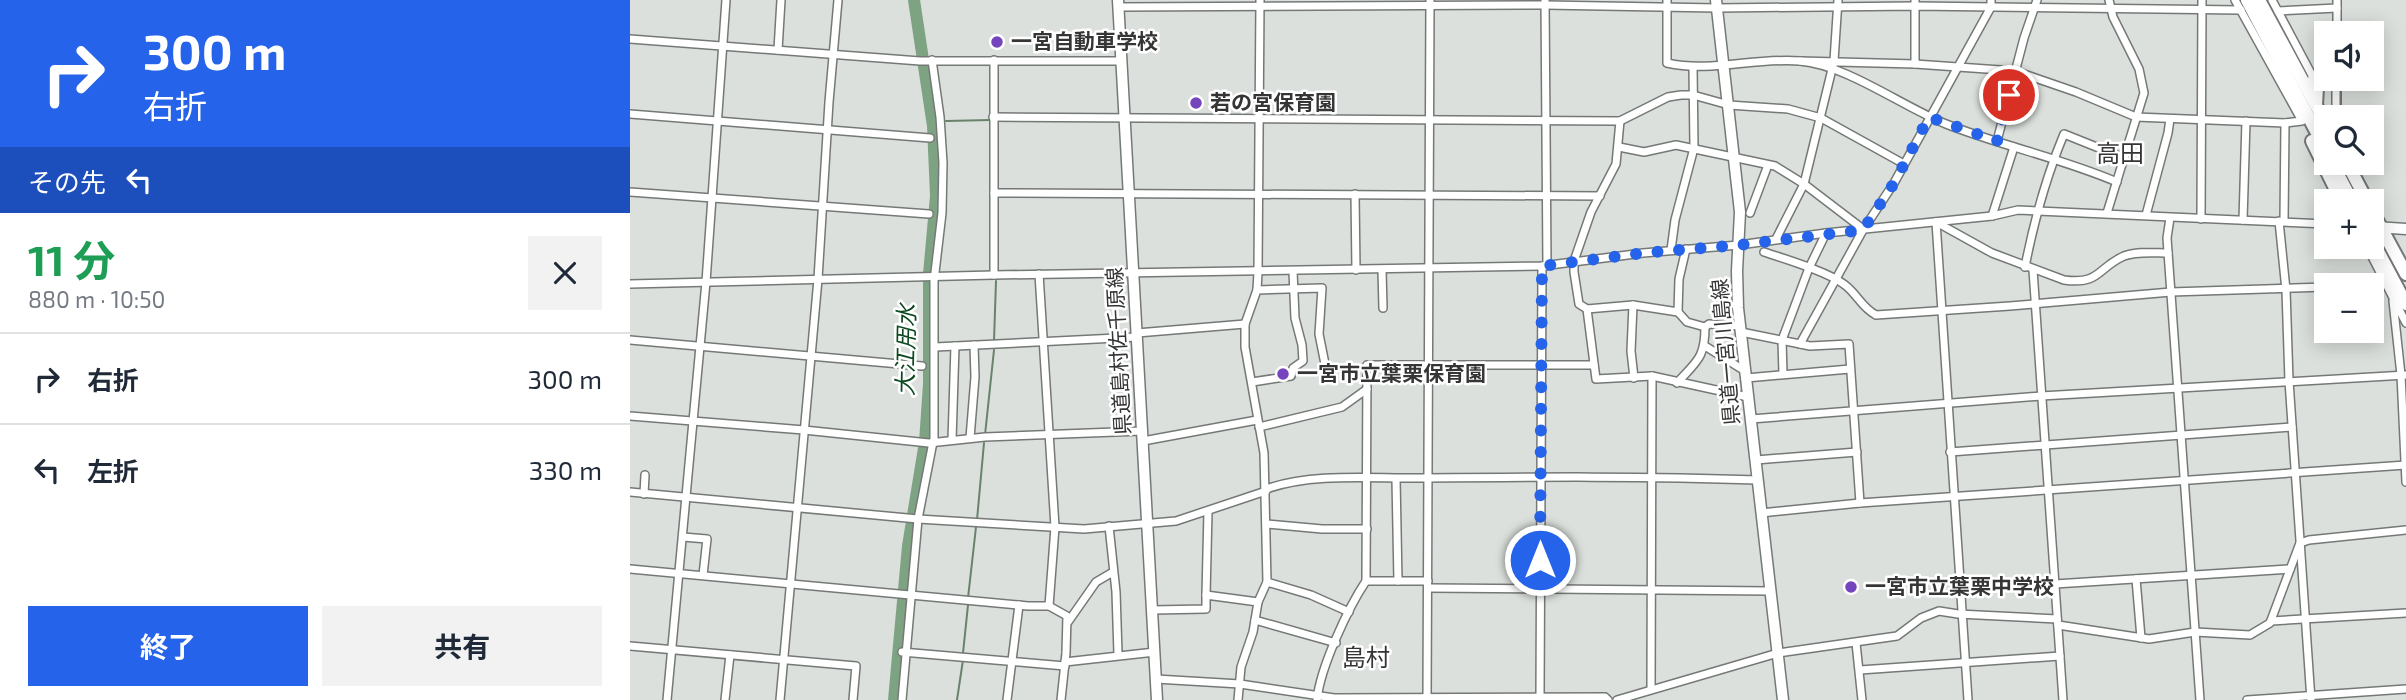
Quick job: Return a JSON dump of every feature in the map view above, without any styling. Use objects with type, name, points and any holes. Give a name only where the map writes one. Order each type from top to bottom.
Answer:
[{"type":"highway","points":[[2271,4],[2316,105]]},
{"type":"highway","points":[[2244,5],[2314,129]]},
{"type":"highway","points":[[2302,121],[2336,189]]},
{"type":"highway","points":[[2384,243],[2406,273]]},
{"type":"highway","points":[[2384,258],[2400,302]]},
{"type":"main road","name":"県道島村佐千原線","points":[[1118,4],[1157,700]]},
{"type":"main road","name":"県道一宮川島線","points":[[1717,4],[1740,212],[1737,288],[1740,329],[1783,700]]},
{"type":"main road","points":[[2384,230],[2406,229]]},
{"type":"street","points":[[667,700],[701,347],[726,0]]},
{"type":"street","points":[[778,50],[781,0]]},
{"type":"street","points":[[780,700],[818,279],[838,0]]},
{"type":"street","points":[[2201,219],[2202,0]]},
{"type":"street","points":[[1667,4],[1667,63],[1693,67],[1800,61],[1833,65],[1915,64],[2015,71],[2136,117],[2285,123],[2302,121],[2247,19],[2244,5],[2235,0]]},
{"type":"street","points":[[1427,699],[1430,3]]},
{"type":"street","points":[[1541,697],[1540,365],[1546,194],[1545,3]]},
{"type":"street","points":[[1776,239],[1804,184],[1833,65],[1838,3]]},
{"type":"street","points":[[1914,3],[1915,64]]},
{"type":"street","points":[[1118,4],[1991,3],[2110,4],[2202,10],[2244,5]]},
{"type":"street","points":[[1800,344],[1863,230],[1904,164],[1991,3]]},
{"type":"street","points":[[1238,700],[1241,667],[1258,602],[1267,582],[1264,453],[1245,346],[1245,324],[1257,290],[1258,272],[1259,4]]},
{"type":"street","points":[[1997,141],[2036,4]]},
{"type":"street","points":[[2107,213],[2144,93],[2139,69],[2110,4]]},
{"type":"street","points":[[2314,79],[2271,4],[2337,4]]},
{"type":"street","points":[[630,39],[927,60],[1121,61]]},
{"type":"street","points":[[902,700],[905,594],[913,518],[929,442],[934,347],[929,277],[942,213],[943,163],[927,60]]},
{"type":"street","points":[[994,60],[994,275]]},
{"type":"street","points":[[1833,65],[1929,117],[2117,182]]},
{"type":"street","points":[[1671,250],[1678,209],[1694,148],[1693,67]]},
{"type":"street","points":[[993,117],[1125,120],[1259,117],[1620,121],[1668,97],[1693,95],[1729,105],[1788,109],[1821,118],[1904,164]]},
{"type":"street","points":[[630,114],[930,138]]},
{"type":"street","points":[[2146,215],[2170,119]]},
{"type":"street","points":[[1620,121],[1616,164],[1591,212],[1574,261],[1579,304],[1587,309],[1633,304],[1678,313],[1687,323],[1705,327],[1709,324],[1740,329],[1810,346],[1849,344],[1860,503]]},
{"type":"street","points":[[2243,220],[2246,121]]},
{"type":"street","points":[[2285,123],[2281,221],[2311,698]]},
{"type":"street","points":[[2063,700],[2035,304],[2029,268],[2037,211],[2064,134],[2124,158]]},
{"type":"street","points":[[1619,148],[1644,152],[1676,145],[1775,166],[1804,184],[1863,230]]},
{"type":"street","points":[[1992,215],[2014,147]]},
{"type":"street","points":[[1750,213],[1768,165]]},
{"type":"street","points":[[630,192],[929,214]]},
{"type":"street","points":[[994,193],[1600,196]]},
{"type":"street","points":[[1355,194],[1356,270]]},
{"type":"street","points":[[630,284],[1544,266],[1936,222],[2018,210],[2314,223]]},
{"type":"street","points":[[2170,218],[2167,238],[2200,700]]},
{"type":"street","points":[[1936,222],[1992,254],[2063,280],[2076,282],[2094,278],[2122,257],[2168,253]]},
{"type":"street","points":[[1936,222],[1968,700]]},
{"type":"street","points":[[1783,374],[1782,340],[1809,268],[1826,233]]},
{"type":"street","points":[[1678,313],[1679,279],[1686,249]]},
{"type":"street","points":[[1764,252],[1809,268],[1845,285],[1867,310],[1877,315],[2171,292],[2314,288]]},
{"type":"street","points":[[1382,270],[1383,308]]},
{"type":"street","points":[[1252,382],[1291,376],[1293,368],[1303,361],[1295,318],[1293,271]]},
{"type":"street","points":[[1039,274],[1055,527],[1049,606]]},
{"type":"street","points":[[2384,283],[2400,302],[2406,323]]},
{"type":"street","points":[[1257,290],[1322,288],[1319,334],[1326,369]]},
{"type":"street","points":[[2400,302],[2406,482]]},
{"type":"street","points":[[1633,304],[1631,352],[1634,377]]},
{"type":"street","points":[[1587,309],[1596,379],[1652,376],[1748,397]]},
{"type":"street","points":[[934,347],[1137,335],[1245,324]]},
{"type":"street","points":[[1677,383],[1695,365],[1706,346],[1705,327]]},
{"type":"street","points":[[630,340],[922,366]]},
{"type":"street","points":[[970,438],[975,377],[974,345]]},
{"type":"street","points":[[952,440],[955,346]]},
{"type":"street","points":[[1706,346],[1746,375],[1850,369]]},
{"type":"street","points":[[1317,698],[1349,612],[1366,582],[1367,365],[1594,365]]},
{"type":"street","points":[[1751,419],[2041,396],[2403,375]]},
{"type":"street","points":[[1651,689],[1652,376]]},
{"type":"street","points":[[630,416],[929,442],[1050,433],[1143,436],[1258,424],[1342,407],[1367,389]]},
{"type":"street","points":[[1950,452],[2292,428]]},
{"type":"street","points":[[1756,460],[1857,452]]},
{"type":"street","points":[[1761,513],[1860,503],[2405,465]]},
{"type":"street","points":[[643,494],[645,475]]},
{"type":"street","points":[[630,492],[913,518],[1084,530],[1176,521],[1286,482],[1540,476],[1758,480]]},
{"type":"street","points":[[1396,479],[1398,582]]},
{"type":"street","points":[[1152,610],[1206,609],[1208,511]]},
{"type":"street","points":[[1267,524],[1322,530],[1367,529]]},
{"type":"street","points":[[1110,526],[1118,654]]},
{"type":"street","points":[[2300,543],[2406,530]]},
{"type":"street","points":[[682,537],[707,539],[703,575]]},
{"type":"street","points":[[1617,700],[1778,653],[1897,636],[1921,618],[1939,611],[2057,622],[2141,638],[2195,632],[2250,635],[2264,629],[2272,621],[2300,543]]},
{"type":"street","points":[[630,569],[1049,606],[1068,616],[1061,700]]},
{"type":"street","points":[[2055,584],[2290,569]]},
{"type":"street","points":[[1067,623],[1096,582],[1113,572]]},
{"type":"street","points":[[2136,579],[2141,638]]},
{"type":"street","points":[[1267,582],[1311,595],[1349,612]]},
{"type":"street","points":[[1366,582],[1540,588],[1770,591]]},
{"type":"street","points":[[1206,595],[1258,602]]},
{"type":"street","points":[[1007,700],[1019,605]]},
{"type":"street","points":[[2272,621],[2406,613]]},
{"type":"street","points":[[1255,620],[1336,643]]},
{"type":"street","points":[[1856,643],[1862,700]]},
{"type":"street","points":[[630,646],[856,666],[853,700]]},
{"type":"street","points":[[904,652],[1065,664],[1118,654],[1155,652]]},
{"type":"street","points":[[725,700],[730,654]]},
{"type":"street","points":[[1860,670],[2060,656]]},
{"type":"street","points":[[1156,679],[1240,684],[1279,696],[1317,698],[1605,697],[1608,700]]},
{"type":"street","points":[[2246,700],[2406,690]]},
{"type":"waterway","name":"大江用水","points":[[894,700],[908,546],[925,442],[929,384],[929,274],[936,196],[933,126],[914,0]]},
{"type":"waterway","points":[[2341,91],[2341,105]]},
{"type":"waterway","points":[[946,121],[990,120]]},
{"type":"waterway","points":[[994,341],[996,281]]},
{"type":"waterway","points":[[985,435],[994,350]]},
{"type":"waterway","points":[[977,520],[984,443]]},
{"type":"waterway","points":[[968,598],[976,527]]},
{"type":"waterway","points":[[963,653],[968,605]]},
{"type":"waterway","points":[[957,700],[963,660]]},
{"type":"place","name":"一宮自動車学校","points":[[997,42]]},
{"type":"place","name":"若の宮保育園","points":[[1196,103]]},
{"type":"place","name":"一宮市立葉栗保育園","points":[[1283,374]]},
{"type":"place","name":"一宮市立葉栗中学校","points":[[1851,587]]},
{"type":"district","name":"高田","points":[[2120,154]]},
{"type":"district","name":"島村","points":[[1366,658]]},
{"type":"route","points":[[1540,560],[1542,266],[1863,230],[1894,183],[1929,117],[1997,141],[2009,95]]}]
